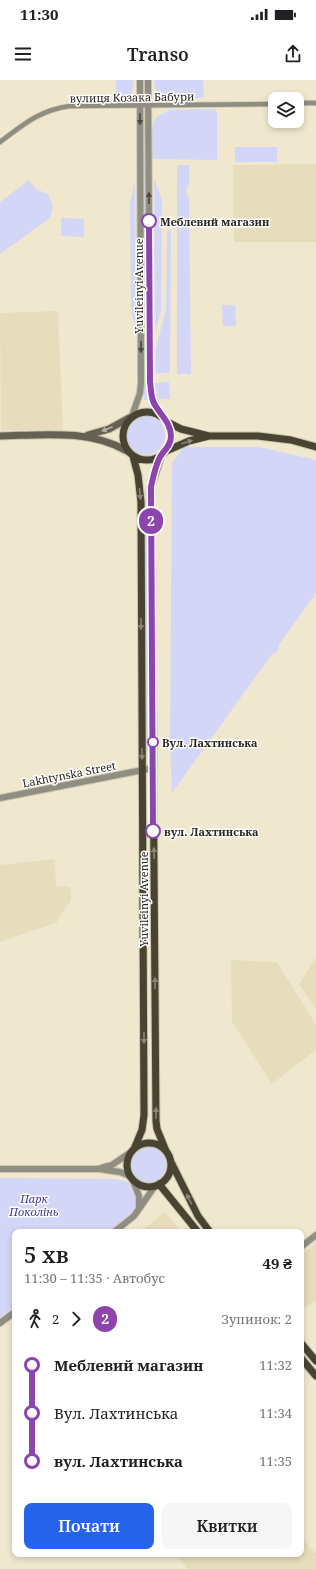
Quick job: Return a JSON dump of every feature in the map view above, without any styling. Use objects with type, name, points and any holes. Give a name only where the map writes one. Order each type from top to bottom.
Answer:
[{"type":"main road","points":[[84,436],[109,429],[139,412],[147,411],[155,413],[181,428],[209,436],[258,436],[291,440],[316,447]]},
{"type":"main road","points":[[130,453],[122,438],[122,430],[131,417]]},
{"type":"main road","points":[[163,453],[170,444],[171,437],[170,429],[165,420]]},
{"type":"main road","points":[[0,436],[84,436],[109,442],[139,459],[146,460],[154,459],[163,453],[189,442],[209,436]]},
{"type":"main road","name":"Yuvileinyi Avenue","points":[[130,453],[138,475],[141,502],[144,1115],[142,1130],[133,1150]]},
{"type":"main road","name":"Yuvileinyi Avenue","points":[[163,453],[151,487],[156,1121],[157,1129],[166,1151]]},
{"type":"main road","points":[[170,1158],[171,1166],[169,1173],[165,1179],[157,1185],[146,1186],[138,1184],[131,1177],[128,1168],[128,1160],[133,1150],[140,1145],[147,1143],[160,1146],[166,1151],[170,1158],[198,1216],[208,1229]]},
{"type":"main road","points":[[157,1185],[195,1229]]},
{"type":"main road","points":[[304,1347],[316,1361]]},
{"type":"main road","points":[[304,1362],[316,1376]]},
{"type":"street","name":"Yuvileinyi Avenue","points":[[131,417],[140,393],[141,383],[140,80]]},
{"type":"street","name":"Yuvileinyi Avenue","points":[[148,80],[150,382],[153,399],[165,420]]},
{"type":"street","points":[[304,103],[316,103]]},
{"type":"street","name":"вулиця Козака Бабури","points":[[0,142],[34,118],[58,108],[84,105],[140,106],[268,104]]},
{"type":"street","name":"Lakhtynska Street","points":[[0,798],[153,768]]},
{"type":"street","points":[[98,1169],[112,1165],[133,1150]]},
{"type":"street","points":[[0,1169],[98,1169],[120,1172],[131,1177],[139,1196],[138,1208]]},
{"type":"street","points":[[118,1229],[134,1216],[138,1208],[147,1199],[157,1185]]},
{"type":"street","points":[[304,1245],[316,1235]]},
{"type":"street","points":[[0,1323],[12,1314]]},
{"type":"shaded area","points":[[316,164],[316,242],[234,242],[233,165]]},
{"type":"shaded area","points":[[58,311],[63,430],[1,430],[0,313]]},
{"type":"shaded area","points":[[55,859],[56,886],[70,887],[71,900],[56,923],[0,942],[0,865]]},
{"type":"shaded area","points":[[316,957],[316,1009],[299,984]]},
{"type":"shaded area","points":[[231,960],[277,962],[316,1025],[316,1050],[272,1084],[232,1022]]},
{"type":"shaded area","points":[[165,1212],[179,1229],[144,1229]]},
{"type":"shaded area","points":[[316,1242],[316,1301],[304,1307],[304,1252]]},
{"type":"shaded area","points":[[304,1540],[316,1554],[316,1569],[188,1569],[178,1557],[304,1557]]},
{"type":"green space","points":[[116,80],[134,80],[132,93],[123,100],[116,100]]},
{"type":"green space","points":[[154,80],[203,80],[204,97],[195,99],[194,101],[167,100],[158,94],[155,88]]},
{"type":"green space","points":[[215,109],[217,114],[217,160],[152,159],[152,128],[156,117],[170,110]]},
{"type":"green space","points":[[143,128],[146,128],[147,400],[144,400]]},
{"type":"green space","points":[[235,147],[277,147],[277,162],[235,162]]},
{"type":"green space","points":[[177,165],[189,165],[189,183],[186,192],[189,199],[191,374],[177,374]]},
{"type":"green space","points":[[154,178],[162,200],[161,311],[155,332]]},
{"type":"green space","points":[[29,180],[36,189],[48,194],[53,206],[50,218],[0,254],[0,202]]},
{"type":"green space","points":[[135,180],[136,331],[131,310],[130,204]]},
{"type":"green space","points":[[61,218],[84,219],[84,237],[61,236]]},
{"type":"green space","points":[[171,230],[170,373],[156,373],[155,352],[166,309],[167,231]]},
{"type":"green space","points":[[222,305],[235,305],[236,326],[223,326]]},
{"type":"green space","points":[[169,382],[170,399],[158,399],[155,383]]},
{"type":"green space","points":[[141,415],[149,415],[156,418],[162,424],[165,435],[162,446],[156,452],[149,455],[141,455],[134,452],[128,446],[125,439],[125,431],[128,424],[134,418]]},
{"type":"green space","points":[[184,447],[259,447],[316,460],[316,593],[278,646],[279,648],[274,655],[272,654],[172,793],[170,744],[172,463]]},
{"type":"green space","points":[[145,487],[147,487],[149,752],[146,753]]},
{"type":"green space","points":[[145,1146],[153,1146],[163,1151],[167,1158],[167,1172],[163,1179],[153,1184],[145,1184],[135,1179],[133,1176],[130,1169],[130,1161],[135,1151],[138,1149]]},
{"type":"green space","name":"Парк Поколінь","points":[[0,1178],[115,1179],[128,1182],[134,1188],[137,1198],[134,1211],[112,1229],[12,1229],[12,1308],[0,1318]]},
{"type":"bus line","name":"2","points":[[149,221],[150,382],[154,402],[162,417],[167,422],[171,437],[170,444],[161,456],[156,468],[151,487],[153,831]]},
{"type":"place","name":"Меблевий магазин","points":[[149,221]]},
{"type":"place","name":"Вул. Лахтинська","points":[[153,742]]},
{"type":"place","name":"вул. Лахтинська","points":[[153,831]]}]
